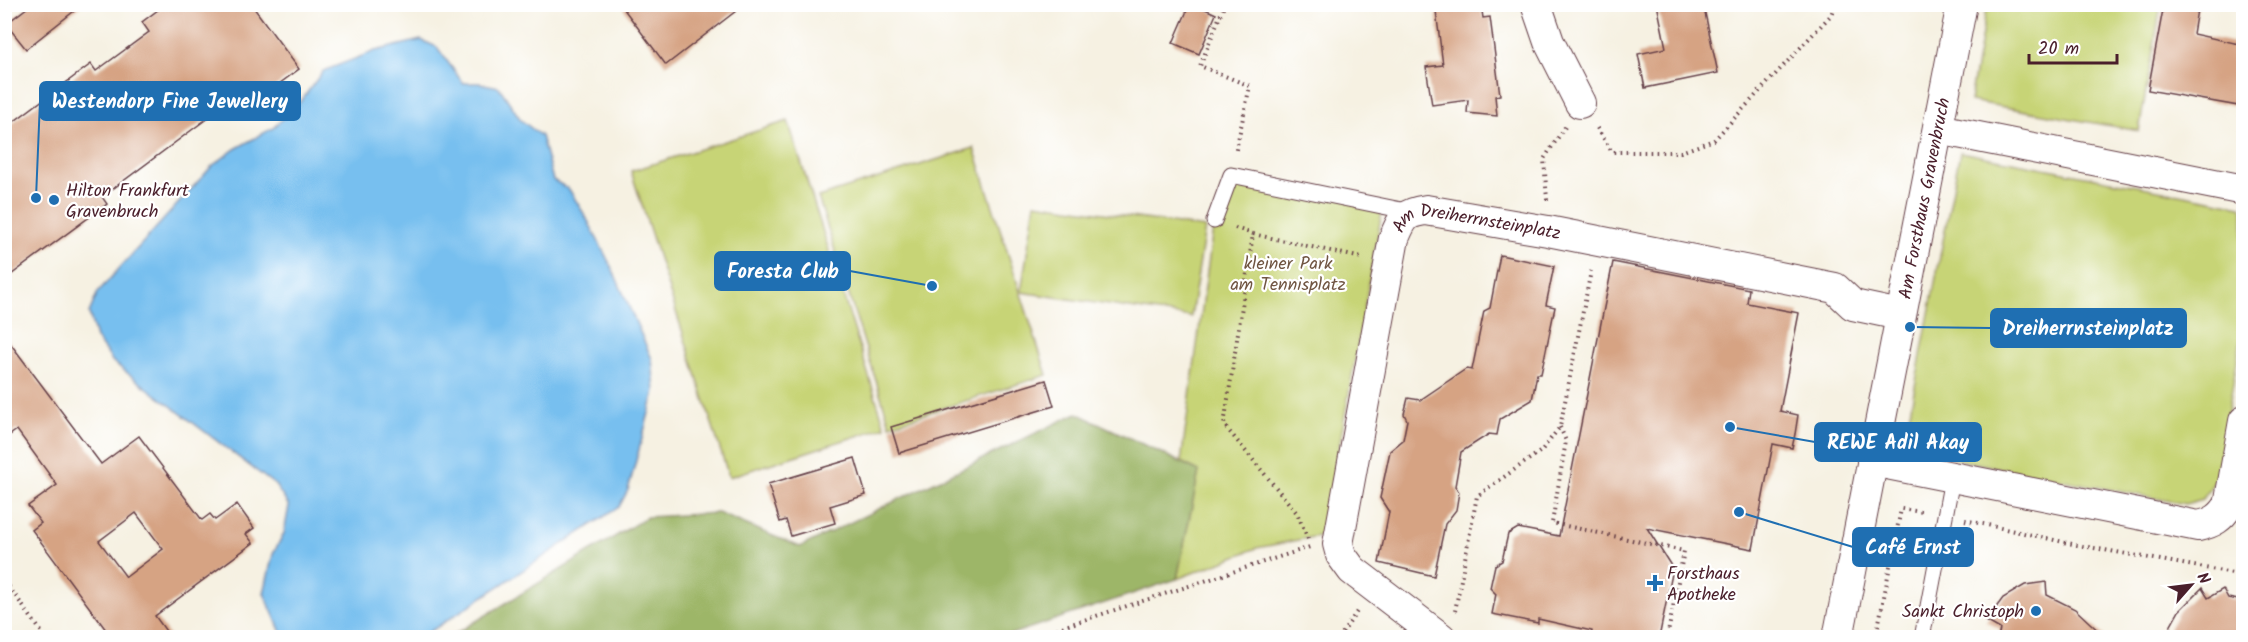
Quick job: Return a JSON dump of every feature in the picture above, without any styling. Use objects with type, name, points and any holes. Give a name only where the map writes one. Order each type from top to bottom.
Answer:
[{"type":"street","points":[[1536,4],[1549,42],[1580,103]]},
{"type":"street","name":"Am Forsthaus Gravenbruch","points":[[1838,638],[1962,4]]},
{"type":"street","points":[[1938,129],[2244,190]]},
{"type":"street","name":"Am Dreiherrnsteinplatz","points":[[1448,626],[1352,570],[1341,555],[1338,544],[1394,238],[1402,220],[1411,212],[1426,210],[1548,231],[1835,288],[1853,305],[1900,315]]},
{"type":"street","points":[[1872,461],[1952,479],[2198,526],[2210,524],[2223,515],[2229,504],[2244,421]]},
{"type":"lane","points":[[1214,221],[1231,175],[1411,212]]},
{"type":"lane","points":[[1923,638],[1952,479]]},
{"type":"path","points":[[1221,4],[1224,6],[1200,66],[1250,86],[1231,175]]},
{"type":"path","points":[[1548,231],[1544,159],[1580,103],[1612,152],[1681,152],[1714,140],[1831,15],[1835,4]]},
{"type":"path","points":[[1028,638],[1312,547],[1297,513],[1224,425],[1252,234],[1389,265]]},
{"type":"path","points":[[1448,626],[1477,496],[1541,451],[1560,427],[1597,240]]},
{"type":"path","points":[[1560,427],[1566,441],[1552,523],[1684,551],[1667,638]]},
{"type":"path","points":[[1876,638],[1901,509],[1945,515],[2077,544],[2244,574]]},
{"type":"path","points":[[4,584],[7,584],[46,638]]},
{"type":"path","points":[[1339,638],[1348,623]]},
{"type":"green space","points":[[1987,5],[2161,5],[2139,131],[1970,101]]},
{"type":"green space","points":[[788,121],[885,427],[729,477],[631,171]]},
{"type":"green space","points":[[974,148],[1047,375],[890,425],[818,197]]},
{"type":"green space","points":[[1960,152],[2241,206],[2243,209],[2243,328],[2216,479],[2203,499],[2185,504],[1903,449]]},
{"type":"green space","name":"kleiner Park am Tennisplatz","points":[[1231,175],[1383,206],[1323,535],[1257,548],[1177,579],[1199,471],[1181,462],[1214,221]]},
{"type":"green space","points":[[1035,203],[1205,228],[1191,317],[1021,292]]},
{"type":"green space","points":[[1077,413],[1199,471],[1177,579],[1003,637],[450,637],[647,517],[718,513],[800,547]]},
{"type":"water","points":[[421,40],[437,47],[463,83],[499,87],[521,120],[541,136],[553,180],[569,189],[612,268],[652,359],[655,391],[628,490],[619,507],[422,637],[283,637],[264,593],[273,554],[284,533],[289,506],[275,485],[113,362],[96,338],[89,313],[98,292],[212,166],[235,149],[273,128],[300,102],[323,71],[375,51]]},
{"type":"building","points":[[32,4],[83,4],[26,49],[6,24]]},
{"type":"building","points":[[166,4],[251,4],[299,69],[233,118],[224,106],[102,197],[107,204],[4,280],[4,129],[91,64],[96,71],[149,32],[142,22]]},
{"type":"building","points":[[620,4],[745,4],[666,65]]},
{"type":"building","points":[[1190,4],[1216,14],[1199,54],[1173,43]]},
{"type":"building","points":[[1454,4],[1481,4],[1483,18],[1490,17],[1500,95],[1495,96],[1497,116],[1467,113],[1468,100],[1432,105],[1426,67],[1443,65],[1436,11],[1455,8]]},
{"type":"building","points":[[1657,4],[1703,4],[1718,73],[1645,88],[1638,54],[1666,48]]},
{"type":"building","points":[[2164,4],[2198,4],[2193,34],[2244,45],[2244,107],[2148,90]]},
{"type":"building","points":[[1500,255],[1554,266],[1546,305],[1555,307],[1541,374],[1537,374],[1532,400],[1500,419],[1497,435],[1489,434],[1461,452],[1455,486],[1459,492],[1456,510],[1445,524],[1434,576],[1379,563],[1389,512],[1380,498],[1390,451],[1403,440],[1407,420],[1404,414],[1408,398],[1420,400],[1466,369],[1472,370],[1484,311],[1490,308]]},
{"type":"building","points":[[1613,262],[1749,289],[1747,303],[1799,313],[1780,411],[1798,415],[1795,434],[1792,448],[1773,444],[1753,549],[1647,528],[1673,569],[1659,638],[1591,638],[1592,631],[1538,619],[1538,623],[1492,614],[1496,594],[1490,588],[1495,565],[1502,561],[1508,534],[1518,528],[1559,536]]},
{"type":"building","points":[[4,335],[101,464],[139,436],[202,520],[210,514],[215,520],[237,504],[254,528],[246,534],[253,543],[155,616],[171,638],[112,638],[32,530],[41,523],[28,506],[57,485],[17,430],[4,439]],"holes":[[[136,513],[163,549],[126,577],[99,541]]]},
{"type":"building","points":[[1046,380],[1054,406],[899,453],[891,427]]},
{"type":"building","points":[[855,458],[866,495],[830,506],[835,523],[791,536],[786,520],[780,522],[768,484]]},
{"type":"building","name":"Sankt Christoph","points":[[2046,582],[2047,595],[2075,609],[2106,638],[1998,638],[2000,629],[1986,621],[2003,598],[2025,585]]},
{"type":"building","points":[[2202,588],[2208,598],[2223,589],[2228,598],[2244,601],[2244,638],[2164,638],[2179,611]]},
{"type":"place","name":"Westendorp Fine Jewellery","points":[[36,198]]},
{"type":"place","name":"Hilton Frankfurt Gravenbruch","points":[[54,200]]},
{"type":"place","name":"Foresta Club","points":[[932,286]]},
{"type":"place","name":"Dreiherrnsteinplatz","points":[[1910,327]]},
{"type":"place","name":"REWE Adil Akay","points":[[1730,427]]},
{"type":"place","name":"Café Ernst","points":[[1739,512]]},
{"type":"place","name":"Forsthaus Apotheke","points":[[1655,583]]},
{"type":"place","name":"Sankt Christoph","points":[[2036,611]]}]
